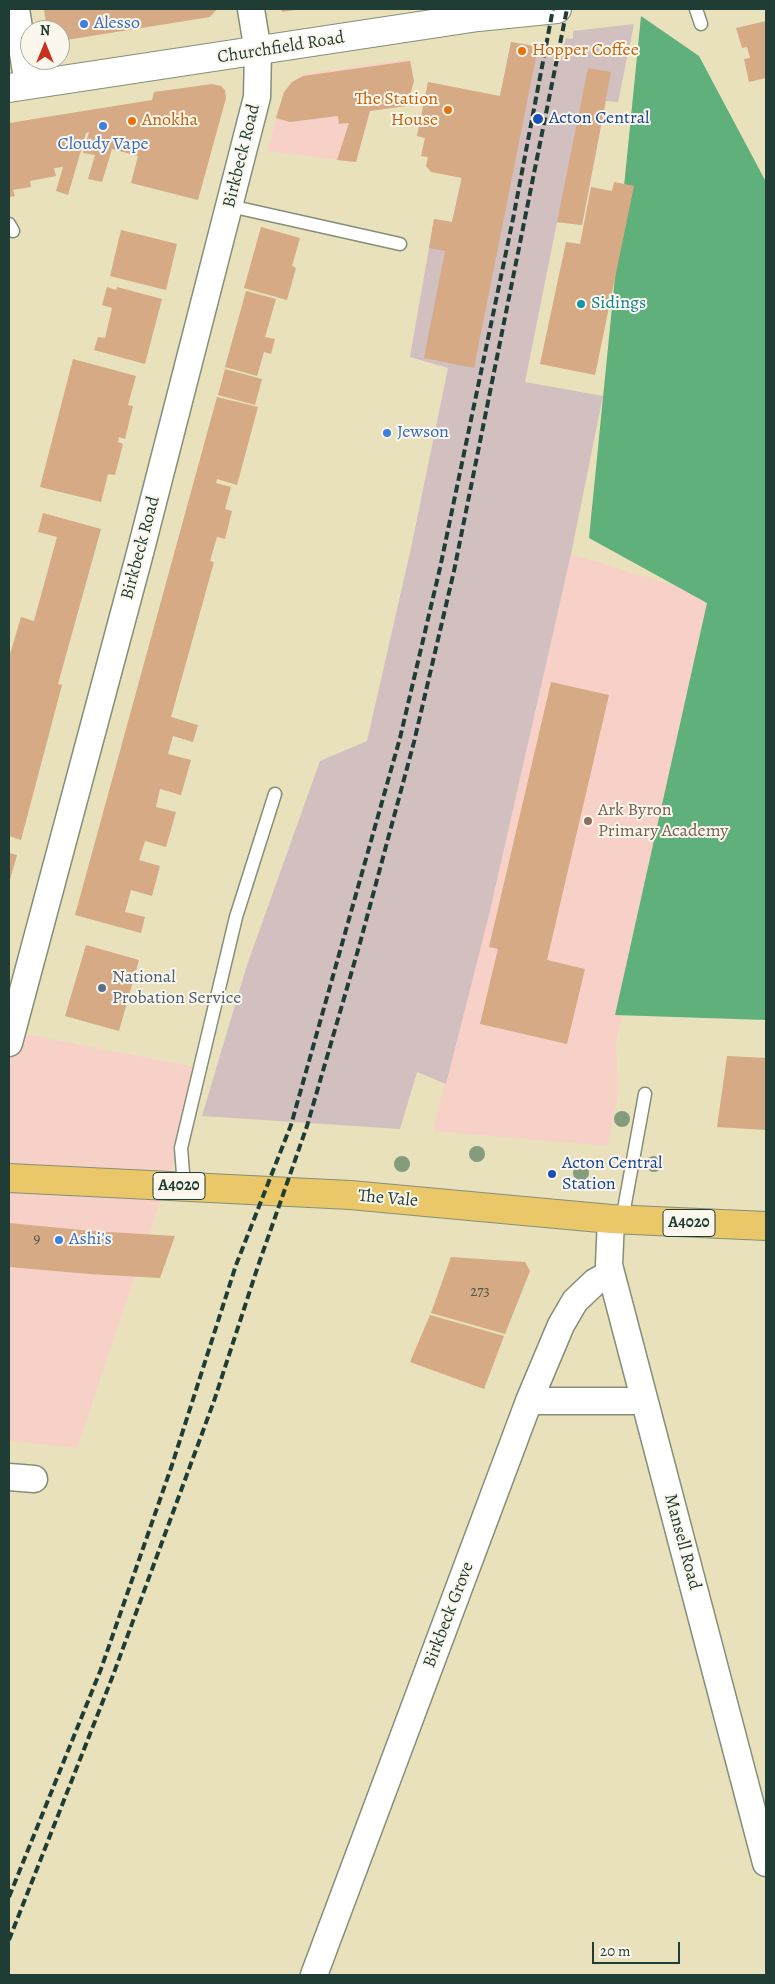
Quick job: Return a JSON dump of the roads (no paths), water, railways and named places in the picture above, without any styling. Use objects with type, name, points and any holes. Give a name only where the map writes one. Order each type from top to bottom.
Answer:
[{"type":"main road","name":"The Vale","points":[[9,1178],[350,1195],[617,1220],[766,1226]]},
{"type":"street","points":[[16,9],[18,87]]},
{"type":"street","name":"Birkbeck Road","points":[[9,1043],[230,206],[257,97],[258,52],[251,9]]},
{"type":"street","name":"Churchfield Road","points":[[18,87],[258,52],[495,12],[557,9]]},
{"type":"street","name":"Mansell Road","points":[[617,1220],[609,1255],[611,1273],[766,1863]]},
{"type":"street","name":"Birkbeck Grove","points":[[314,1975],[529,1401],[561,1324],[575,1301],[595,1282],[611,1273]]},
{"type":"street","points":[[529,1401],[644,1401]]},
{"type":"lane","points":[[696,9],[701,24]]},
{"type":"lane","points":[[230,206],[400,244]]},
{"type":"lane","points":[[184,1186],[182,1148],[236,917],[275,794]]},
{"type":"lane","points":[[617,1220],[645,1094]]},
{"type":"railway","points":[[9,1897],[101,1669],[172,1465],[236,1265],[291,1125],[400,738],[440,568],[513,219],[553,9]]},
{"type":"railway","points":[[9,1940],[112,1678],[214,1401],[258,1266],[307,1126],[360,943],[414,742],[454,571],[567,9]]},
{"type":"place","name":"Alesso","points":[[84,24]]},
{"type":"place","name":"Hopper Coffee","points":[[522,51]]},
{"type":"place","name":"The Station House","points":[[448,110]]},
{"type":"place","name":"Acton Central","points":[[538,119]]},
{"type":"place","name":"Anokha","points":[[132,121]]},
{"type":"place","name":"Cloudy Vape","points":[[103,126]]},
{"type":"place","name":"Sidings","points":[[581,304]]},
{"type":"place","name":"Jewson","points":[[387,433]]},
{"type":"place","name":"Ark Byron Primary Academy","points":[[588,821]]},
{"type":"place","name":"National Probation Service","points":[[102,988]]},
{"type":"place","name":"Acton Central Station","points":[[552,1174]]},
{"type":"place","name":"Ashi's","points":[[59,1240]]}]
